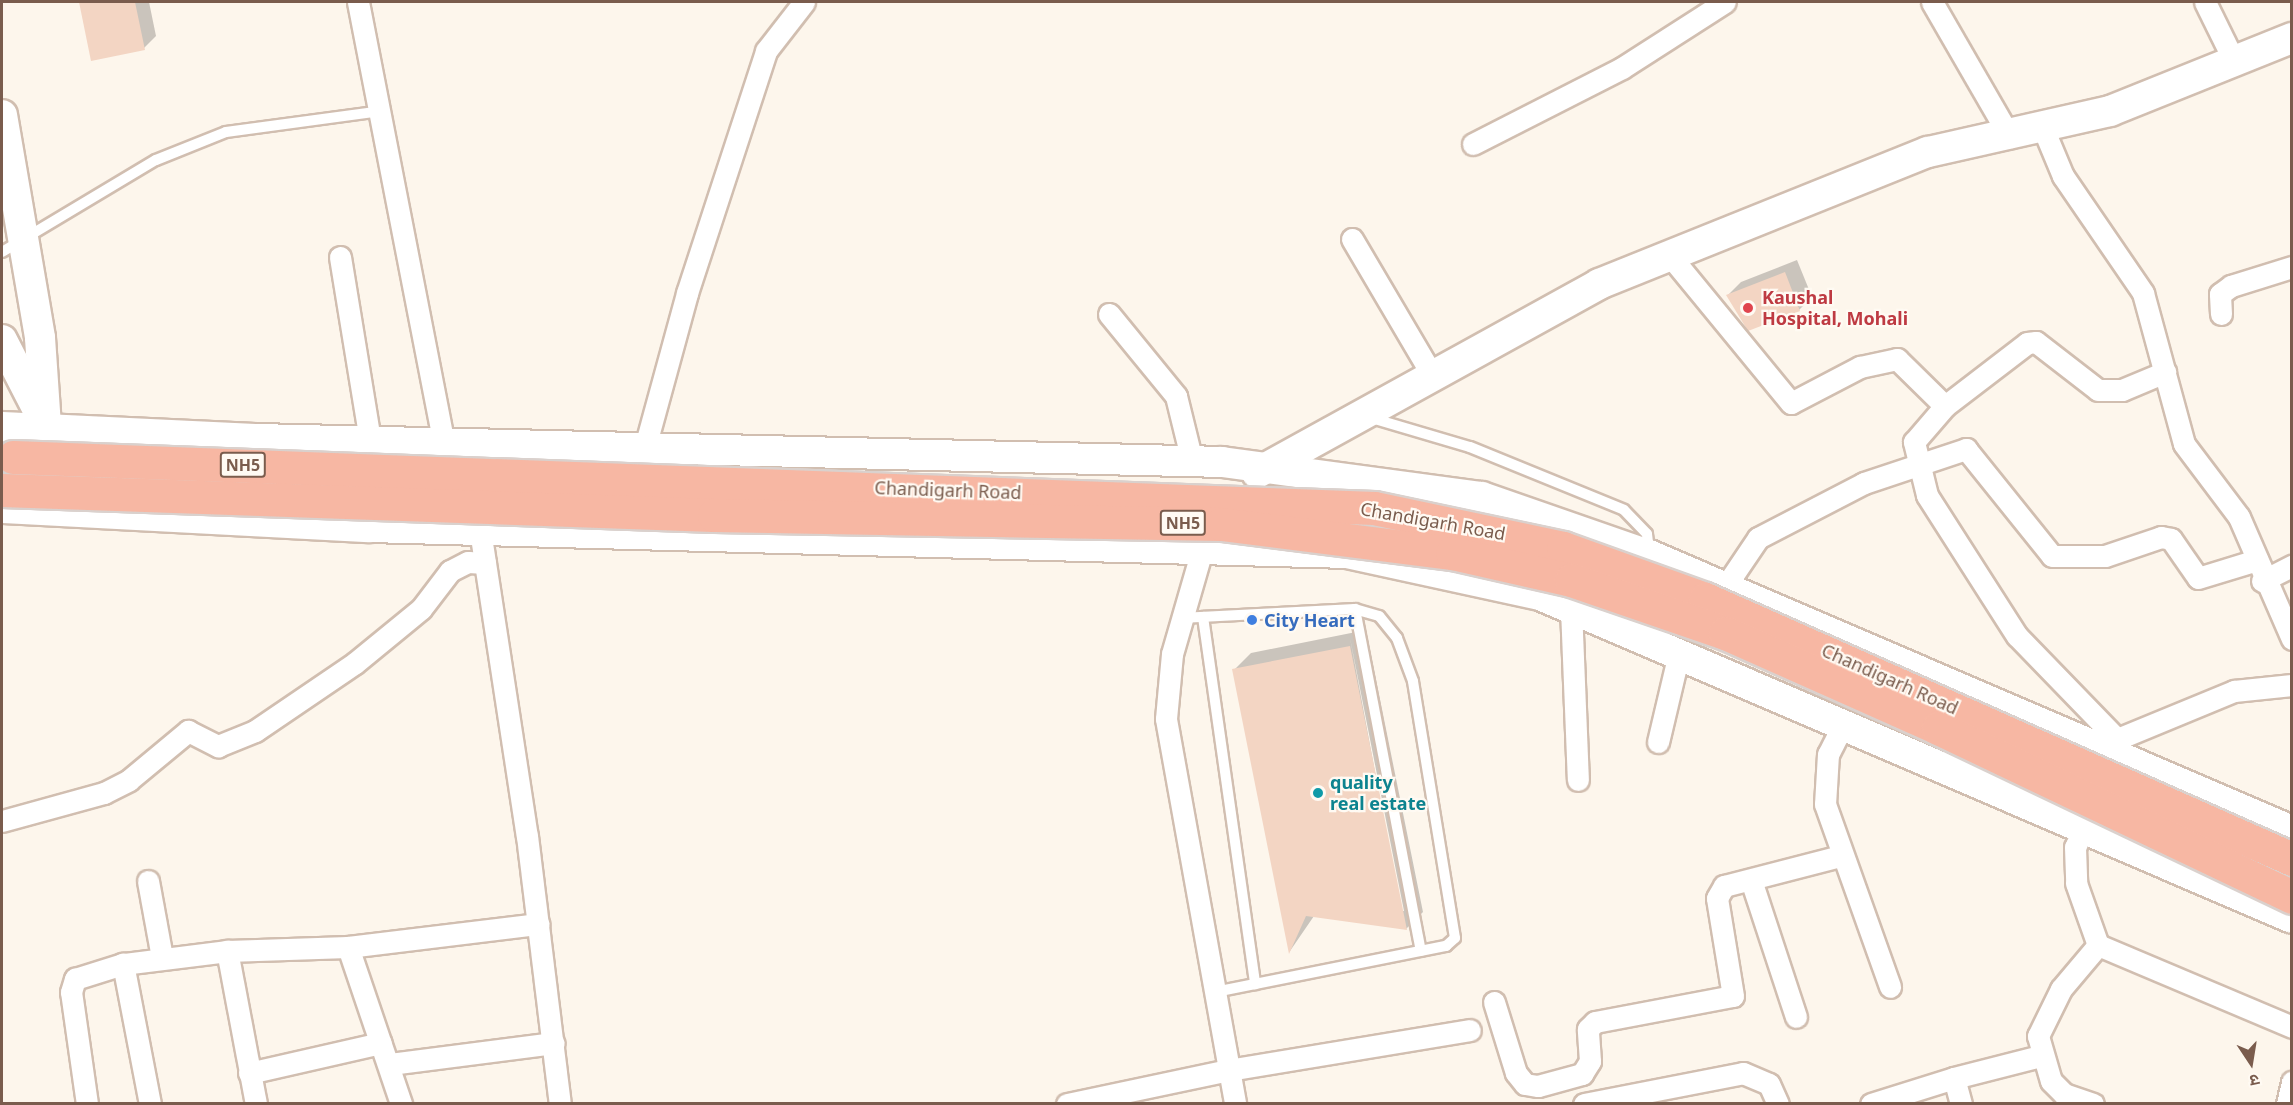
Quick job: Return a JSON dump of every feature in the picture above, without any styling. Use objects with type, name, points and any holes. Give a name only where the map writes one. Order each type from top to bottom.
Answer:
[{"type":"highway","name":"Chandigarh Road","points":[[8,442],[473,472],[1374,508],[1468,525],[1563,548],[1705,598],[2292,859]]},
{"type":"highway","name":"NH5","points":[[7,502],[1244,525],[1452,553],[1570,580],[1725,633],[1938,728],[2292,897]]},
{"type":"main road","points":[[1202,550],[1224,510],[1261,468],[1599,284],[1928,152],[2010,137],[2110,111],[2292,38]]},
{"type":"main road","points":[[2,115],[13,245],[40,338],[46,427],[7,502],[480,531],[1347,553],[1540,595],[2085,825],[2292,918]]},
{"type":"main road","points":[[40,338],[2,341],[46,427]]},
{"type":"main road","points":[[8,442],[46,427],[370,441],[1192,461],[1482,497],[1649,555],[2108,742],[2292,831]]},
{"type":"street","points":[[358,2],[444,443]]},
{"type":"street","points":[[645,447],[687,293],[766,51],[804,2]]},
{"type":"street","points":[[1473,144],[1622,68],[1725,2]]},
{"type":"street","points":[[1932,2],[2010,137]]},
{"type":"street","points":[[2205,2],[2234,61]]},
{"type":"street","points":[[2043,128],[2063,176],[2143,293],[2184,444],[2239,517],[2257,560],[2262,581],[2292,639]]},
{"type":"street","points":[[1352,239],[1432,375]]},
{"type":"street","points":[[340,257],[370,441]]},
{"type":"street","points":[[1671,257],[1791,403],[1860,367],[1897,359],[1945,406]]},
{"type":"street","points":[[2221,314],[2220,294],[2231,286],[2292,267]]},
{"type":"street","points":[[1109,314],[1176,396],[1192,461]]},
{"type":"street","points":[[2165,372],[2122,390],[2098,390],[2036,342],[2026,343],[1945,406],[1914,442],[1917,462],[1927,495],[2017,636],[2108,742],[2199,710],[2234,691],[2292,685]]},
{"type":"street","points":[[1725,587],[1758,538],[1864,483],[1917,462],[1966,449],[2052,556],[2104,556],[2161,537],[2171,539],[2198,578],[2257,560]]},
{"type":"street","points":[[480,531],[539,924],[561,1104]]},
{"type":"street","points":[[1202,550],[1180,618],[1166,719],[1235,1104]]},
{"type":"street","points":[[2,821],[104,793],[129,780],[188,731],[218,746],[255,731],[396,630],[421,609],[450,571],[468,562],[485,563]]},
{"type":"street","points":[[2262,581],[2292,566]]},
{"type":"street","points":[[1571,608],[1578,780]]},
{"type":"street","points":[[1658,742],[1678,653]]},
{"type":"street","points":[[1844,723],[1828,754],[1825,804],[1840,856],[1890,987]]},
{"type":"street","points":[[2085,825],[2075,847],[2076,883],[2098,945],[2292,1027]]},
{"type":"street","points":[[1494,1002],[1516,1073],[1525,1084],[1538,1086],[1582,1074],[1590,1061],[1588,1029],[1595,1023],[1733,996],[1717,898],[1724,886],[1840,856]]},
{"type":"street","points":[[1751,880],[1796,1017]]},
{"type":"street","points":[[148,881],[162,957]]},
{"type":"street","points":[[87,1104],[71,992],[75,979],[123,964],[162,957],[227,951],[348,947],[539,924]]},
{"type":"street","points":[[2093,1104],[2064,1095],[2040,1056],[2037,1036],[2061,989],[2098,945]]},
{"type":"street","points":[[348,947],[390,1064],[401,1104]]},
{"type":"street","points":[[227,951],[256,1104]]},
{"type":"street","points":[[123,964],[150,1104]]},
{"type":"street","points":[[1067,1104],[1103,1100],[1229,1070],[1470,1030]]},
{"type":"street","points":[[249,1073],[381,1043]]},
{"type":"street","points":[[390,1064],[554,1043]]},
{"type":"street","points":[[1871,1104],[1954,1078],[2040,1056]]},
{"type":"street","points":[[1584,1104],[1743,1073],[1769,1084],[1778,1104]]},
{"type":"street","points":[[1954,1078],[1961,1104]]},
{"type":"street","points":[[2287,1104],[2292,1082]]},
{"type":"lane","points":[[13,245],[156,160],[226,132],[381,111]]},
{"type":"lane","points":[[1359,414],[1470,447],[1624,510],[1647,534],[1649,555]]},
{"type":"lane","points":[[1180,618],[1355,609],[1379,616],[1397,638],[1413,681],[1455,934],[1446,946],[1215,992]]},
{"type":"lane","points":[[1355,609],[1421,951]]},
{"type":"lane","points":[[1203,617],[1255,984]]},
{"type":"building","points":[[79,2],[135,2],[145,50],[91,61]]},
{"type":"building","points":[[1785,272],[1800,311],[1748,331],[1726,295]]},
{"type":"building","name":"quality real estate","points":[[1350,646],[1407,930],[1306,916],[1289,954],[1232,669]]},
{"type":"place","name":"Kaushal Hospital, Mohali","points":[[1748,308]]},
{"type":"place","name":"City Heart","points":[[1252,620]]},
{"type":"place","name":"quality real estate","points":[[1318,793]]}]
